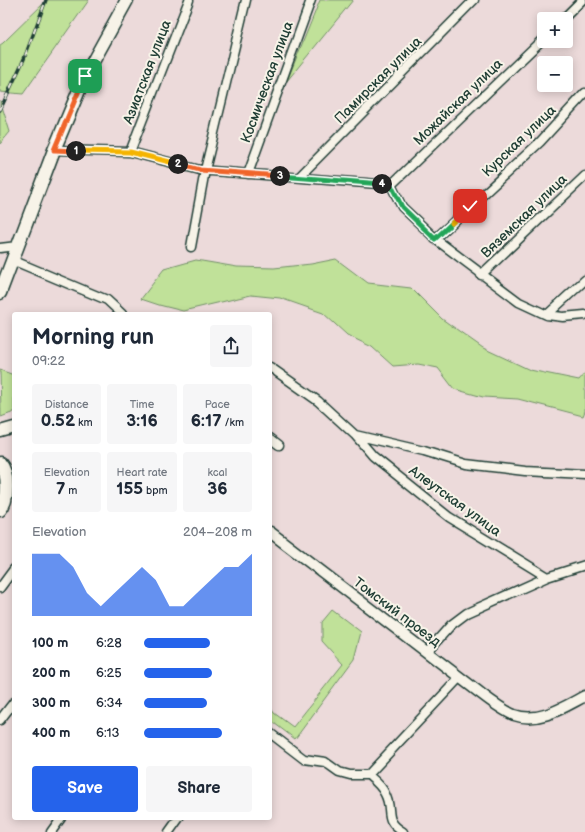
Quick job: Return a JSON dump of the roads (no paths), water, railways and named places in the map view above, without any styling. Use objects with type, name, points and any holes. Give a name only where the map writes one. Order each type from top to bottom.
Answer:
[{"type":"main road","points":[[0,293],[54,150],[85,76],[127,0]]},
{"type":"main road","points":[[0,463],[6,481],[6,496],[0,510]]},
{"type":"street","name":"Азиатская улица","points":[[130,152],[188,0]]},
{"type":"street","points":[[191,248],[205,170],[246,0]]},
{"type":"street","name":"Космическая улица","points":[[248,174],[312,0]]},
{"type":"street","name":"Памирская улица","points":[[299,177],[474,0]]},
{"type":"street","points":[[570,12],[582,0]]},
{"type":"street","name":"Можайская улица","points":[[391,185],[537,45]]},
{"type":"street","name":"Курская улица","points":[[435,239],[540,142],[585,94]]},
{"type":"street","points":[[54,150],[130,152],[205,170],[391,185],[402,207],[435,239],[519,302],[547,315],[563,317],[585,315]]},
{"type":"street","name":"Вяземская улица","points":[[481,275],[585,176]]},
{"type":"street","points":[[0,248],[17,246]]},
{"type":"street","points":[[12,260],[107,300],[120,312]]},
{"type":"street","points":[[547,315],[585,280]]},
{"type":"street","name":"Алеутская улица","points":[[272,368],[318,401],[355,435],[373,456],[449,517],[547,577]]},
{"type":"street","points":[[0,431],[12,428]]},
{"type":"street","points":[[355,435],[424,451],[466,464],[525,471],[585,474]]},
{"type":"street","points":[[272,440],[279,445]]},
{"type":"street","name":"Томский проезд","points":[[272,534],[508,712],[516,715],[534,717],[552,713],[585,696]]},
{"type":"street","points":[[427,652],[451,626],[467,613],[547,577],[585,565]]},
{"type":"street","points":[[0,588],[12,572]]},
{"type":"street","points":[[368,775],[460,677]]},
{"type":"street","points":[[0,720],[12,705]]},
{"type":"street","points":[[272,735],[304,759],[325,762],[339,772],[350,775],[368,775],[382,788],[386,794],[390,820],[393,825],[403,832]]},
{"type":"street","points":[[51,832],[60,820]]},
{"type":"street","points":[[169,832],[178,820]]},
{"type":"railway","points":[[0,110],[24,59],[46,0]]}]
